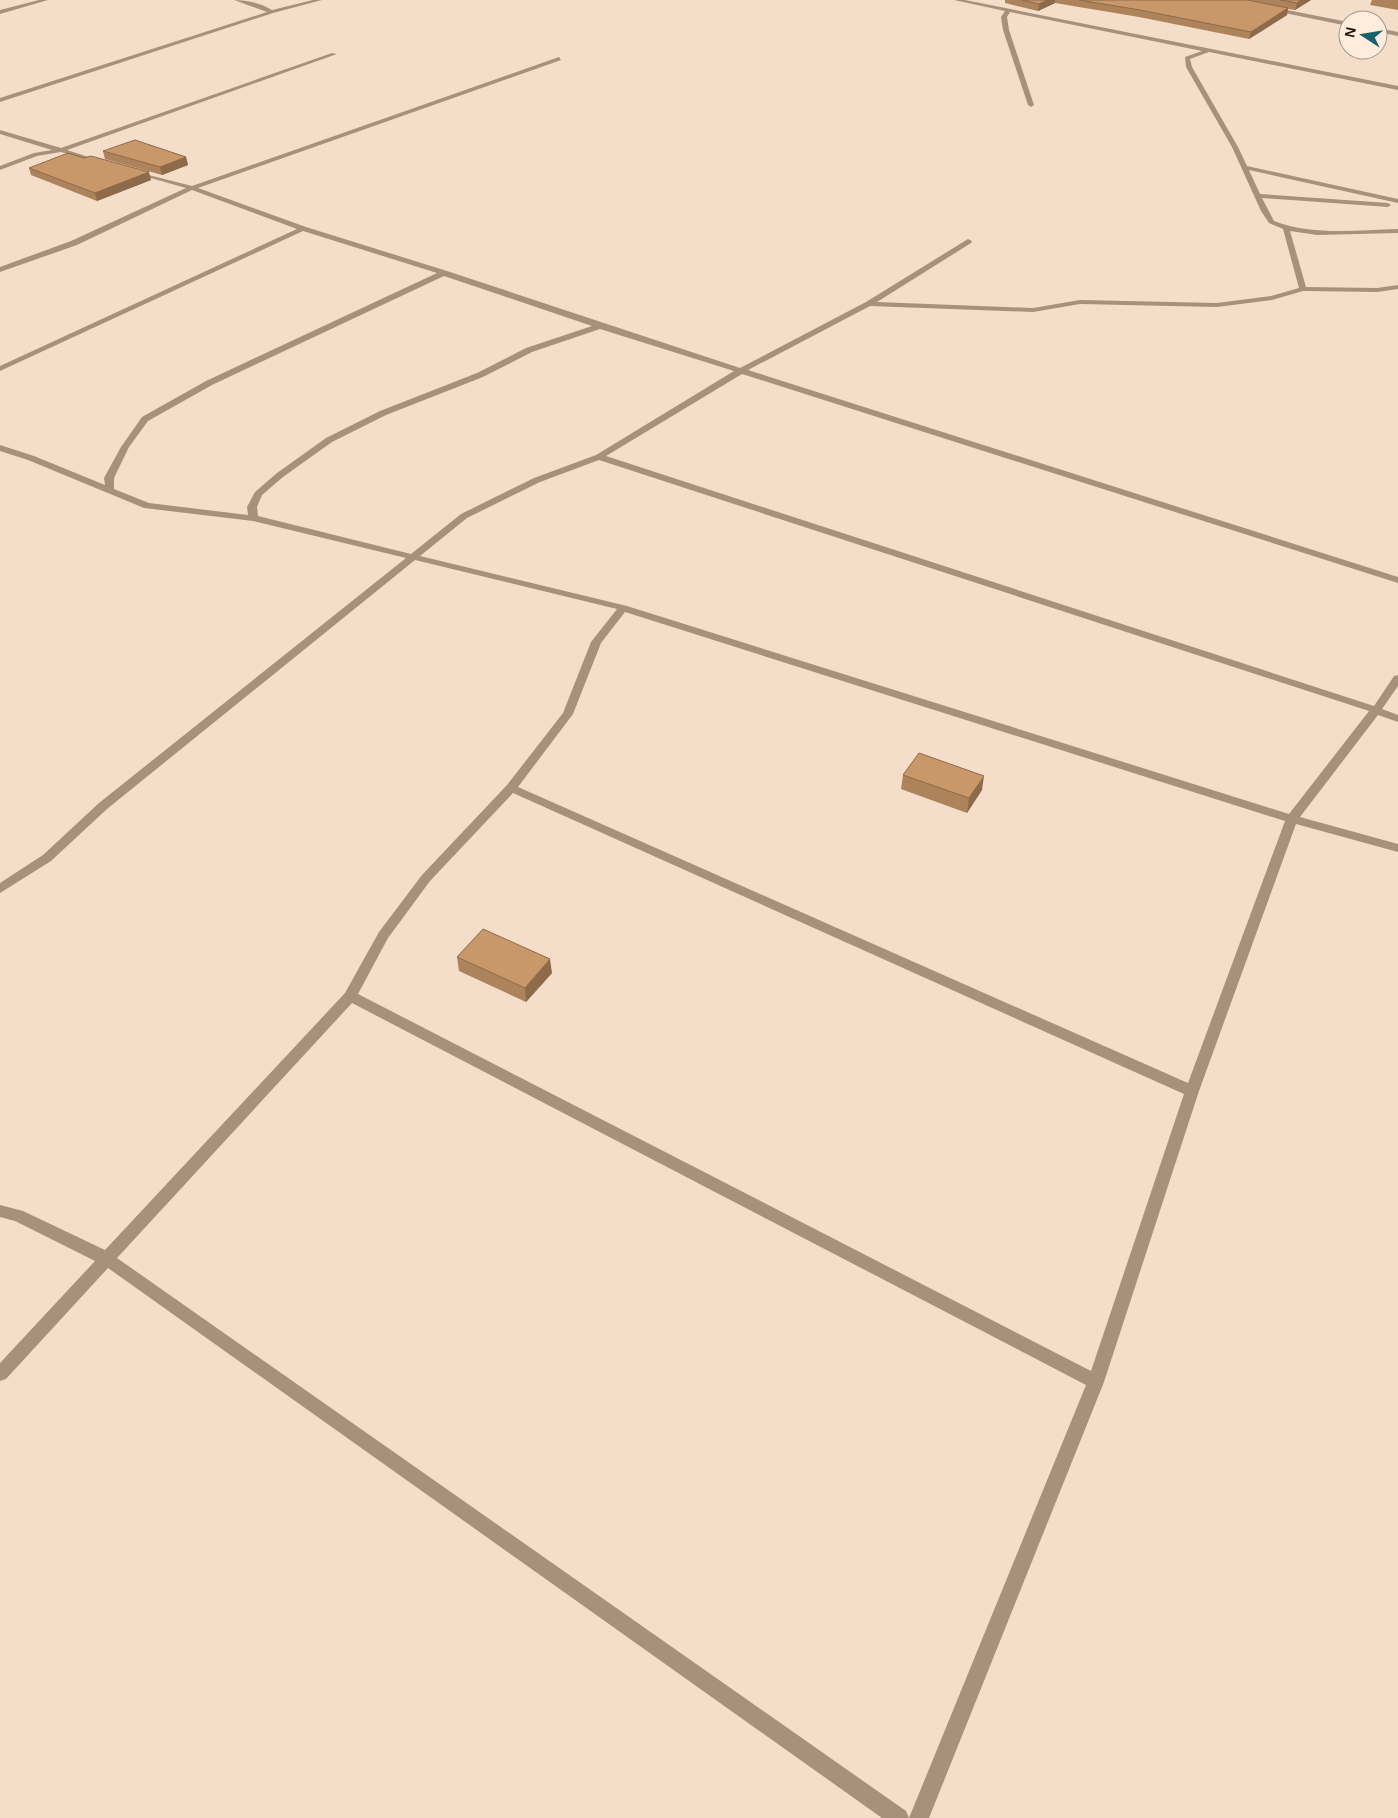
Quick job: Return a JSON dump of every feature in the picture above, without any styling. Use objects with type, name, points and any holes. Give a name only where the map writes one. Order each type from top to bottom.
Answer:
[{"type":"street","points":[[0,12],[44,0]]},
{"type":"street","points":[[237,0],[263,6],[271,12]]},
{"type":"street","points":[[0,100],[271,12],[319,0]]},
{"type":"street","points":[[957,0],[1398,88]]},
{"type":"street","points":[[1262,8],[1338,22]]},
{"type":"street","points":[[1008,11],[1004,17],[1006,30],[1030,105]]},
{"type":"street","points":[[1206,51],[1188,58],[1189,67],[1235,147],[1271,222],[1286,228],[1318,233],[1398,231]]},
{"type":"street","points":[[0,168],[36,154],[60,151],[334,54]]},
{"type":"street","points":[[0,270],[74,243],[192,188],[559,59]]},
{"type":"street","points":[[0,132],[107,164]]},
{"type":"street","points":[[1244,167],[1398,201]]},
{"type":"street","points":[[126,170],[192,188],[303,229],[444,273],[600,326],[1398,580]]},
{"type":"street","points":[[1257,196],[1398,206]]},
{"type":"street","points":[[1286,228],[1303,289]]},
{"type":"street","points":[[0,369],[303,229]]},
{"type":"street","points":[[0,889],[47,858],[103,806],[464,516],[537,480],[599,457],[742,370],[869,304],[968,241]]},
{"type":"street","points":[[110,492],[109,478],[125,447],[146,419],[209,383],[444,273]]},
{"type":"street","points":[[869,304],[1033,310],[1080,302],[1217,305],[1272,298],[1303,289],[1377,290],[1398,287]]},
{"type":"street","points":[[253,518],[252,507],[258,494],[280,475],[329,440],[383,413],[480,375],[529,350],[600,326]]},
{"type":"street","points":[[0,448],[31,458],[147,506],[253,518],[623,608],[1292,818],[1398,848]]},
{"type":"street","points":[[599,457],[1376,710],[1398,719]]},
{"type":"street","points":[[0,1374],[350,996],[383,935],[426,878],[511,788],[568,714],[596,642],[623,608]]},
{"type":"street","points":[[919,1818],[1096,1382],[1192,1091],[1292,818],[1376,710],[1398,678]]},
{"type":"street","points":[[511,788],[1192,1091]]},
{"type":"street","points":[[350,996],[1096,1382]]},
{"type":"street","points":[[0,1211],[18,1215],[108,1259],[899,1818]]},
{"type":"building","points":[[1022,0],[1047,0],[1039,4]]},
{"type":"building","points":[[1079,0],[1247,0],[1288,8],[1251,32]]},
{"type":"building","points":[[1280,0],[1301,0],[1297,3]]},
{"type":"building","points":[[135,140],[186,157],[160,167],[103,151]]},
{"type":"building","points":[[68,153],[84,158],[91,156],[149,172],[95,193],[29,168]]},
{"type":"building","points":[[919,753],[984,776],[969,798],[903,775]]},
{"type":"building","points":[[483,929],[550,959],[525,988],[457,957]]}]
